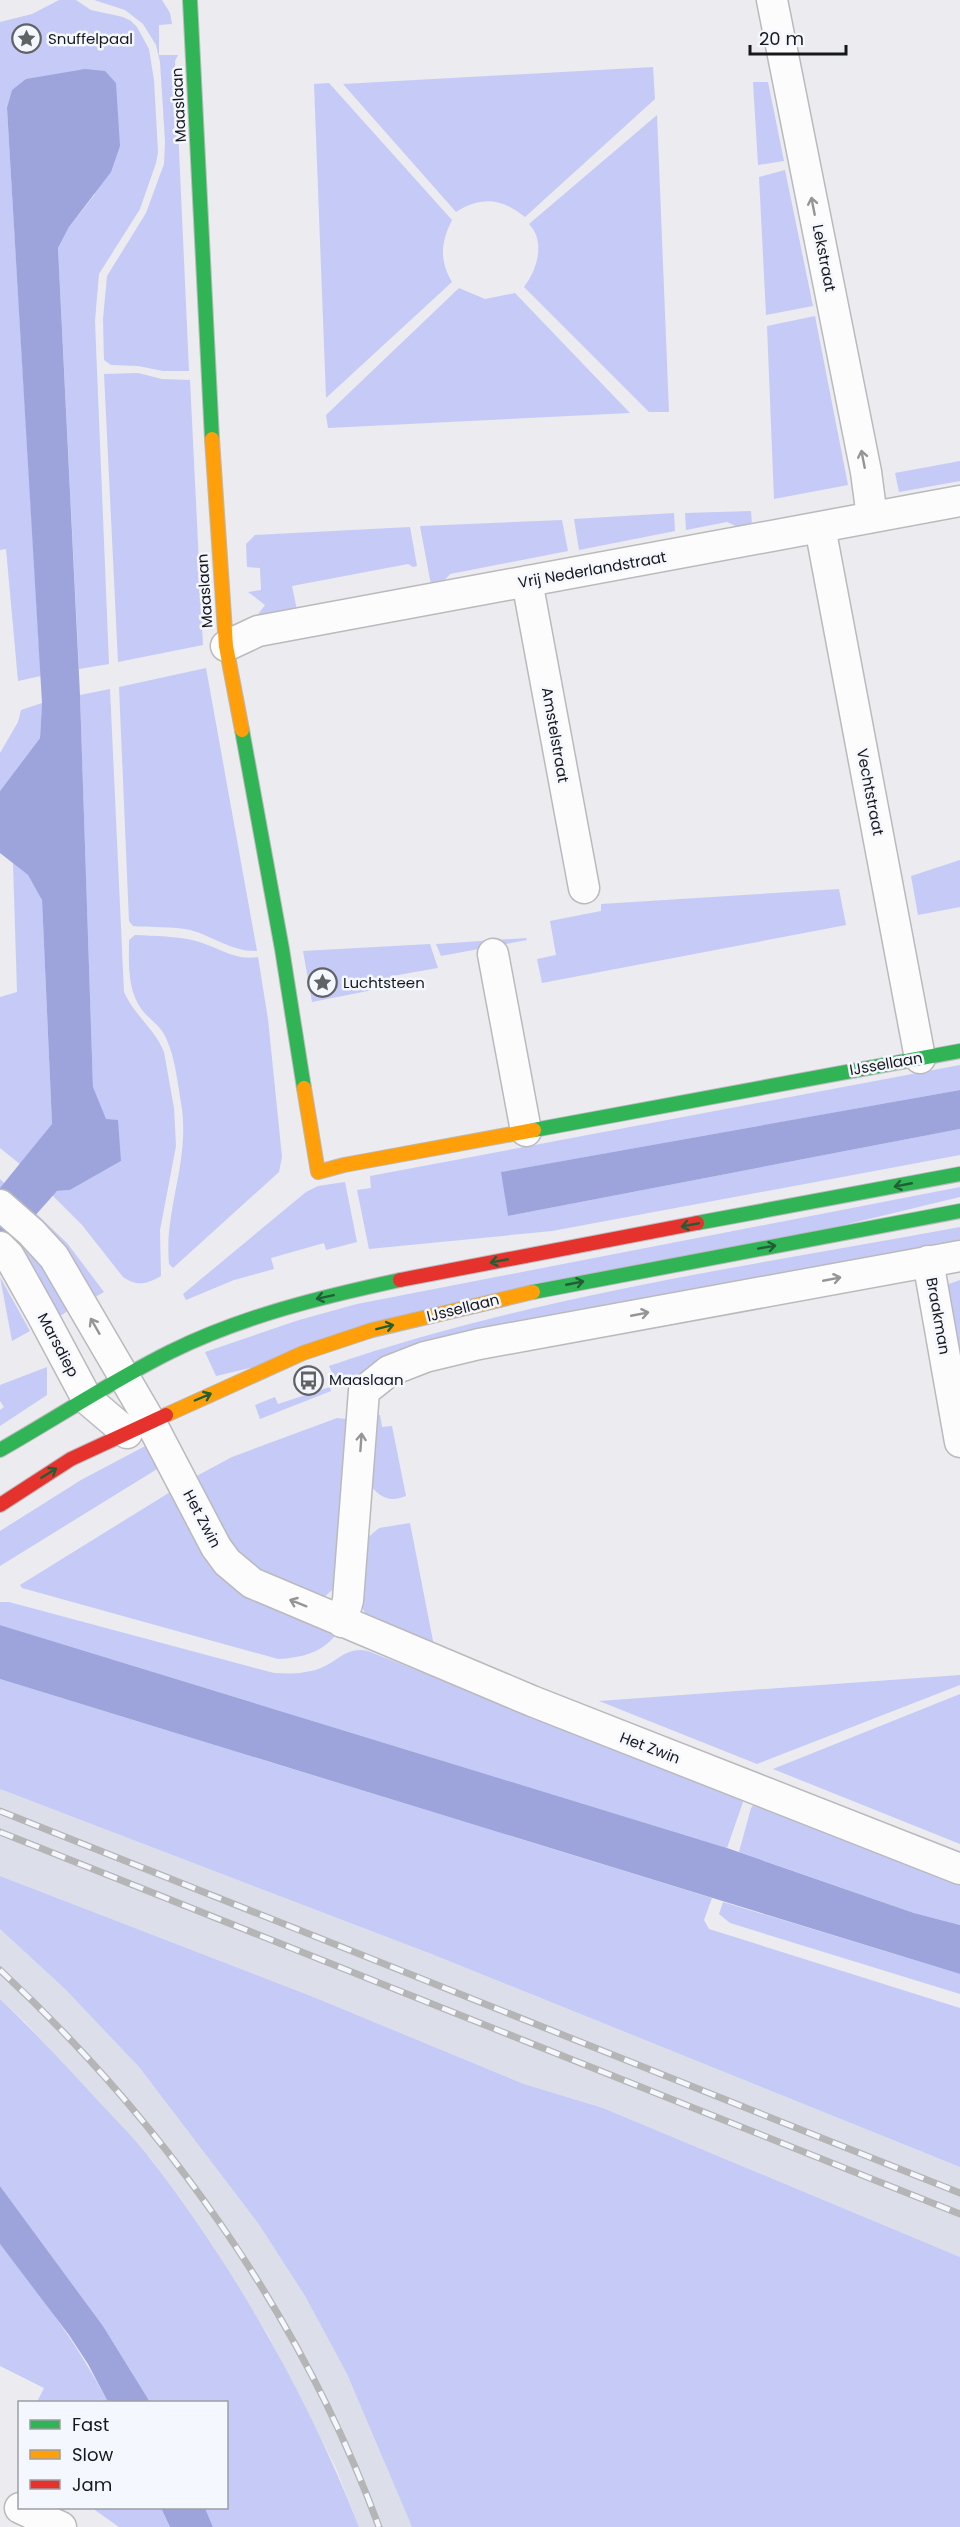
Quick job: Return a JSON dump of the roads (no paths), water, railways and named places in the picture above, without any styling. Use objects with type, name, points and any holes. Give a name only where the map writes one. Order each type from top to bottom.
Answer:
[{"type":"main road","name":"Maaslaan","points":[[190,0],[217,530],[226,646],[282,949],[318,1172]]},
{"type":"main road","name":"IJssellaan","points":[[318,1172],[344,1165],[960,1051]]},
{"type":"main road","points":[[0,1450],[170,1352],[229,1327],[304,1301],[423,1275],[960,1174]]},
{"type":"main road","name":"IJssellaan","points":[[0,1505],[71,1459],[194,1401],[303,1353],[372,1330],[546,1288],[960,1212]]},
{"type":"street","name":"Lekstraat","points":[[772,0],[866,472],[872,517]]},
{"type":"street","name":"Vrij Nederlandstraat","points":[[226,646],[258,631],[960,501]]},
{"type":"street","name":"Vechtstraat","points":[[820,526],[920,1058]]},
{"type":"street","name":"Amstelstraat","points":[[527,581],[584,888]]},
{"type":"street","points":[[493,954],[526,1131]]},
{"type":"street","points":[[0,1205],[32,1232],[54,1257],[123,1378]]},
{"type":"street","name":"Marsdiep","points":[[4,1251],[87,1399],[139,1428]]},
{"type":"street","points":[[347,1624],[364,1391],[389,1371],[436,1354],[960,1256]]},
{"type":"street","name":"Braakman","points":[[928,1261],[960,1442]]},
{"type":"street","name":"Het Zwin","points":[[123,1378],[139,1428],[216,1548],[227,1562],[252,1583],[532,1701],[960,1869]]},
{"type":"street","points":[[0,2498],[18,2506]]},
{"type":"street","points":[[24,2509],[61,2527]]},
{"type":"railway","points":[[0,1811],[960,2193]]},
{"type":"railway","points":[[0,1832],[960,2214]]},
{"type":"railway","points":[[0,1970],[60,2029],[118,2092],[172,2158],[222,2226],[268,2298],[310,2372],[347,2448],[379,2527]]},
{"type":"place","name":"Snuffelpaal","points":[[27,39]]},
{"type":"place","name":"Luchtsteen","points":[[322,983]]},
{"type":"place","name":"Maaslaan","points":[[308,1380]]}]
